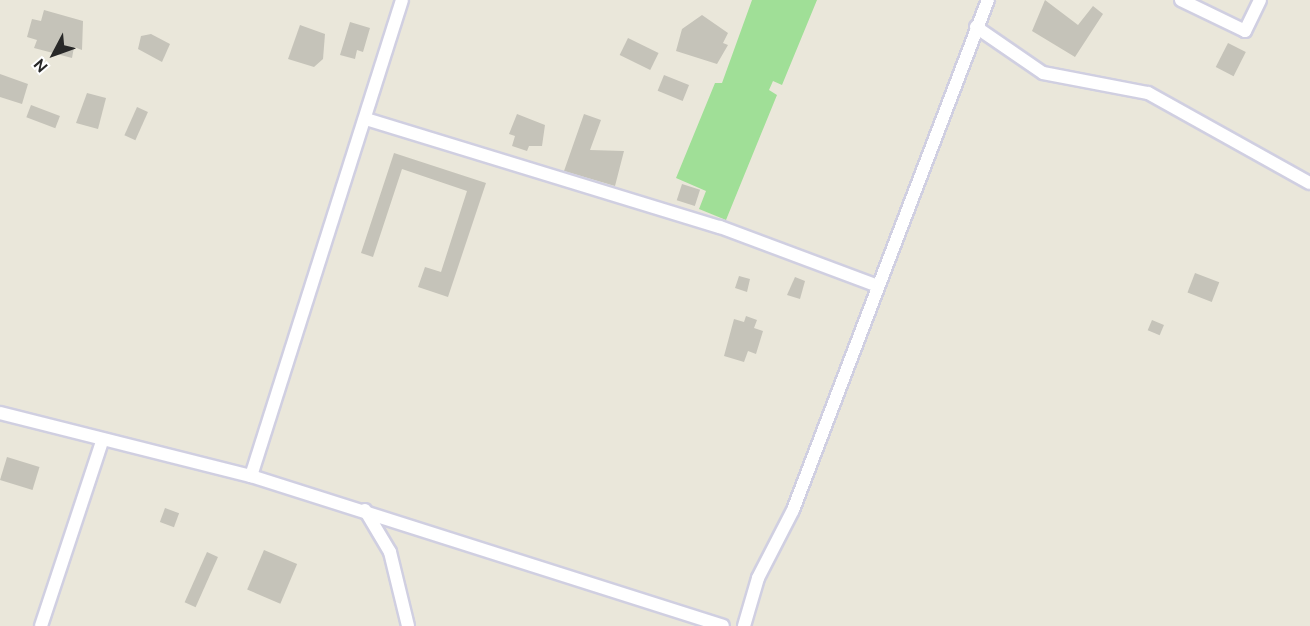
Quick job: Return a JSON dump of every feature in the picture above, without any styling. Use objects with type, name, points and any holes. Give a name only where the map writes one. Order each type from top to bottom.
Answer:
[{"type":"street","points":[[251,476],[402,0]]},
{"type":"street","points":[[744,626],[988,0]]},
{"type":"street","points":[[1181,0],[1245,31],[1260,0]]},
{"type":"street","points":[[976,27],[1043,73],[1148,93],[1310,183]]},
{"type":"street","points":[[366,119],[720,227],[875,285]]},
{"type":"street","points":[[0,413],[102,442],[251,476],[365,510],[723,626]]},
{"type":"street","points":[[40,626],[102,442]]},
{"type":"street","points":[[365,510],[390,552],[408,626]]},
{"type":"green space","points":[[752,0],[817,0],[782,85],[773,81],[769,90],[777,95],[726,220],[699,209],[706,191],[676,178],[715,83],[722,83]]},
{"type":"building","points":[[1045,0],[1078,25],[1093,6],[1103,14],[1075,57],[1032,31]]},
{"type":"building","points":[[44,10],[83,21],[82,50],[74,47],[72,58],[34,48],[37,40],[27,37],[32,19],[41,21]]},
{"type":"building","points":[[702,15],[728,33],[723,43],[728,45],[717,64],[676,51],[682,29]]},
{"type":"building","points":[[350,22],[370,28],[363,52],[357,50],[355,59],[340,55]]},
{"type":"building","points":[[300,25],[325,34],[323,59],[314,67],[288,59]]},
{"type":"building","points":[[151,34],[170,44],[162,62],[138,49],[141,36]]},
{"type":"building","points":[[628,38],[659,53],[650,70],[620,55]]},
{"type":"building","points":[[1228,43],[1246,52],[1234,76],[1216,67]]},
{"type":"building","points":[[0,74],[28,84],[22,104],[0,97]]},
{"type":"building","points":[[664,75],[689,85],[683,101],[658,91]]},
{"type":"building","points":[[87,93],[106,98],[98,129],[76,123]]},
{"type":"building","points":[[31,105],[60,116],[55,128],[26,117]]},
{"type":"building","points":[[137,107],[148,112],[135,140],[124,135]]},
{"type":"building","points":[[517,114],[545,125],[542,146],[529,146],[527,151],[512,146],[515,136],[509,134]]},
{"type":"building","points":[[584,114],[601,120],[590,150],[624,151],[615,186],[564,171]]},
{"type":"building","points":[[394,153],[486,183],[448,297],[418,287],[425,267],[441,272],[467,191],[402,169],[373,257],[361,253]]},
{"type":"building","points":[[682,184],[700,190],[695,206],[677,200]]},
{"type":"building","points":[[1195,273],[1219,282],[1212,302],[1187,293]]},
{"type":"building","points":[[739,276],[750,279],[747,292],[735,288]]},
{"type":"building","points":[[795,277],[805,281],[800,299],[787,295]]},
{"type":"building","points":[[746,316],[757,320],[754,328],[763,331],[756,354],[748,351],[744,362],[724,356],[734,319],[744,322]]},
{"type":"building","points":[[1152,320],[1164,325],[1160,335],[1148,330]]},
{"type":"building","points":[[7,457],[40,467],[32,490],[0,480]]},
{"type":"building","points":[[165,508],[179,513],[174,527],[160,522]]},
{"type":"building","points":[[264,550],[297,564],[280,604],[247,590]]},
{"type":"building","points":[[207,552],[218,557],[196,607],[185,602]]}]
